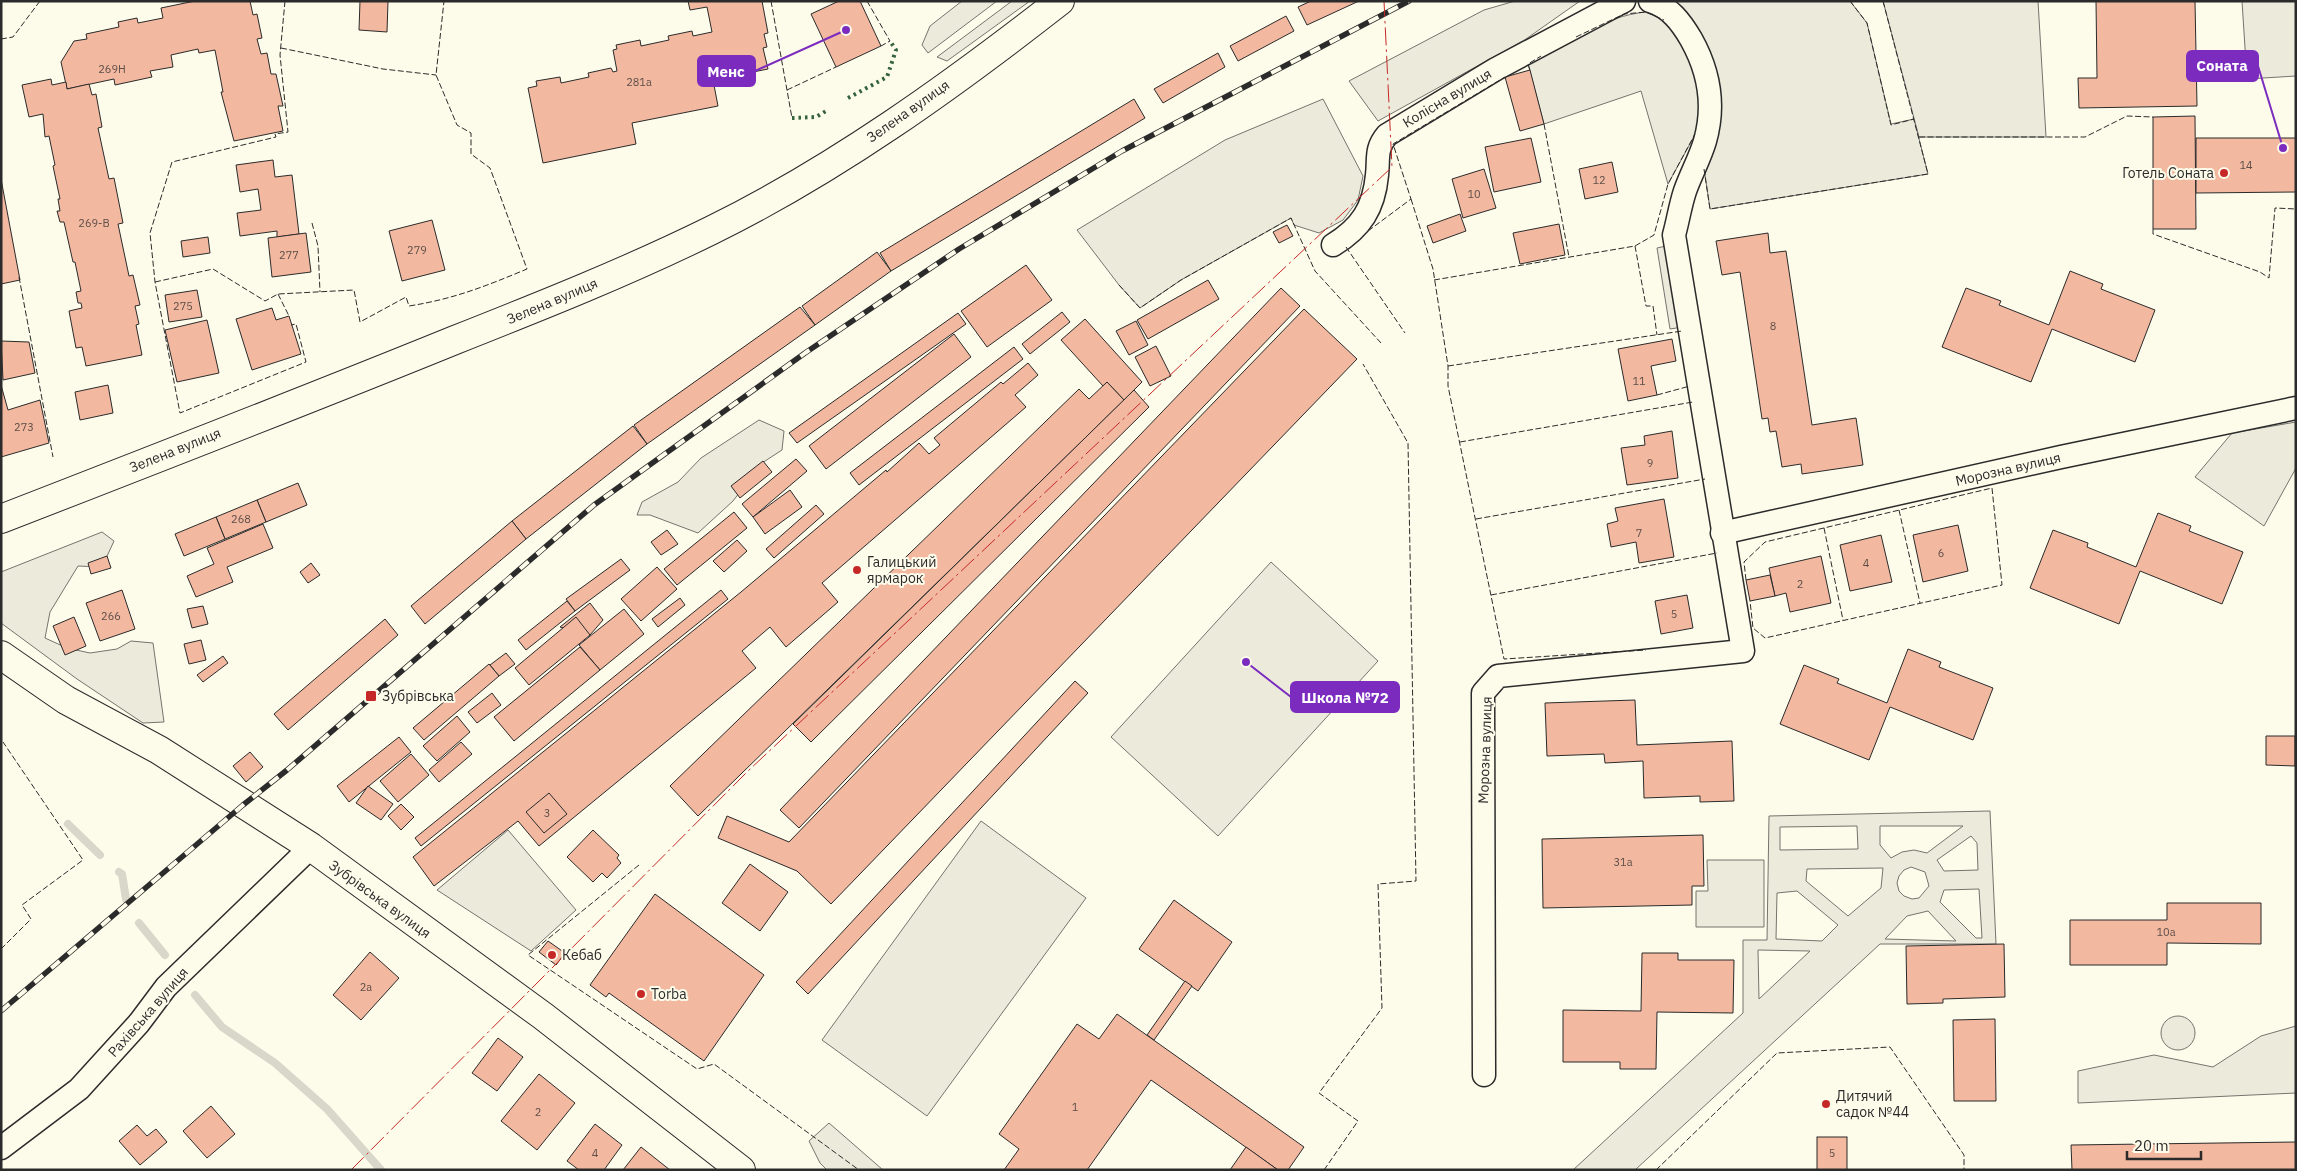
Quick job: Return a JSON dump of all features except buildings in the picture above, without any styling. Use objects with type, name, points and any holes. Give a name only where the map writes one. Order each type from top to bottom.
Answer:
[{"type":"main road","name":"Зелена вулиця","points":[[1,519],[545,304],[712,231],[784,192],[851,150],[1011,39],[1060,1]]},
{"type":"main road","name":"Зубрівська вулиця","points":[[1,655],[66,700],[159,750],[311,847],[543,1016],[740,1170]]},
{"type":"street","name":"Колісна вулиця","points":[[1333,245],[1359,226],[1368,212],[1377,174],[1376,156],[1380,144],[1387,135],[1496,69],[1624,1]]},
{"type":"street","name":"Морозна вулиця","points":[[1484,1075],[1483,693],[1498,676],[1743,651],[1674,236],[1685,191],[1704,142],[1709,119],[1710,89],[1698,52],[1688,33],[1672,13],[1660,4],[1650,1]]},
{"type":"street","name":"Морозна вулиця","points":[[1722,533],[2052,459],[2296,408]]},
{"type":"street","name":"Рахівська вулиця","points":[[1,1148],[79,1088],[139,1023],[166,986],[311,847]]},
{"type":"shaded area","points":[[962,1],[997,1],[928,53],[922,45],[930,26]]},
{"type":"shaded area","points":[[1012,1],[1030,1],[947,61],[937,57]]},
{"type":"shaded area","points":[[1515,1],[1580,1],[1526,39],[1378,121],[1349,81],[1484,10]]},
{"type":"shaded area","points":[[1670,1],[1850,1],[1867,23],[1891,124],[1914,119],[1928,174],[1710,209],[1704,168],[1714,137]]},
{"type":"shaded area","points":[[1883,1],[2038,1],[2046,137],[1919,137]]},
{"type":"shaded area","points":[[2242,1],[2296,1],[2296,76],[2247,79]]},
{"type":"shaded area","points":[[1646,12],[1667,21],[1689,53],[1704,92],[1701,124],[1668,184],[1641,91],[1544,124],[1528,64],[1570,39],[1600,25],[1615,19]]},
{"type":"shaded area","points":[[1323,99],[1363,176],[1358,200],[1343,220],[1319,233],[1294,225],[1291,218],[1181,280],[1140,308],[1119,285],[1077,230],[1225,140]]},
{"type":"shaded area","points":[[1675,244],[1689,326],[1670,329],[1657,248]]},
{"type":"shaded area","points":[[759,420],[784,431],[782,450],[762,463],[733,501],[698,533],[650,515],[637,515],[642,502],[678,482],[701,458]]},
{"type":"shaded area","points":[[2296,422],[2296,468],[2264,526],[2195,477],[2232,433]]},
{"type":"shaded area","points":[[102,532],[114,541],[102,567],[78,566],[50,612],[45,638],[67,648],[90,653],[117,649],[131,641],[153,643],[164,722],[143,723],[77,679],[1,623],[1,572]]},
{"type":"shaded area","points":[[1271,562],[1378,661],[1218,836],[1111,737]]},
{"type":"shaded area","points":[[1990,811],[1996,944],[1880,944],[1635,1170],[1573,1170],[1743,1013],[1743,940],[1767,940],[1769,816]],"holes":[[[1857,826],[1858,849],[1780,850],[1780,827]],[[1880,826],[1963,826],[1927,853],[1914,850],[1902,852],[1891,858],[1880,845]],[[1971,836],[1977,843],[1978,870],[1944,871],[1937,860]],[[1911,867],[1925,872],[1929,886],[1919,898],[1912,899],[1904,896],[1899,891],[1897,883],[1899,876],[1904,870]],[[1883,868],[1881,888],[1848,916],[1806,881],[1807,869]],[[1979,889],[1982,938],[1976,938],[1940,902],[1944,890]],[[1797,891],[1838,925],[1822,941],[1776,939],[1777,893]],[[1928,911],[1956,941],[1885,939],[1907,916]],[[1758,950],[1810,951],[1759,999]]]},
{"type":"shaded area","points":[[981,821],[1086,898],[927,1116],[822,1040]]},
{"type":"shaded area","points":[[508,830],[576,910],[531,951],[437,890]]},
{"type":"shaded area","points":[[1707,860],[1764,860],[1764,927],[1696,927],[1696,891],[1708,891]]},
{"type":"shaded area","points":[[2178,1016],[2190,1021],[2195,1033],[2190,1045],[2178,1050],[2166,1045],[2161,1033],[2166,1021]]},
{"type":"shaded area","points":[[2296,1026],[2296,1093],[2078,1103],[2078,1071],[2154,1055],[2213,1067],[2261,1036]]},
{"type":"shaded area","points":[[829,1123],[883,1170],[827,1170],[820,1163],[809,1141]]},
{"type":"waterway","points":[[68,824],[100,855]]},
{"type":"waterway","points":[[119,872],[122,874],[126,899]]},
{"type":"waterway","points":[[139,923],[165,955]]},
{"type":"waterway","points":[[195,995],[222,1027],[275,1063],[327,1109],[381,1170]]},
{"type":"railway","points":[[1,1011],[243,805],[287,770],[594,505],[805,353],[959,249],[1122,151],[1409,1]]},
{"type":"hedge","points":[[848,98],[887,77],[896,50],[890,41]]},
{"type":"hedge","points":[[792,118],[816,117],[826,111]]},
{"type":"fence","points":[[1,39],[13,37],[40,1]]},
{"type":"fence","points":[[285,1],[280,55],[288,132],[275,134],[276,137],[172,162],[150,233],[155,282],[180,413],[306,362],[296,324],[291,325]]},
{"type":"fence","points":[[155,282],[213,269],[265,301],[278,294],[354,290],[360,322],[406,297],[409,306],[441,300],[527,269],[490,168],[471,154],[471,133],[457,125],[436,75],[444,1]]},
{"type":"fence","points":[[771,1],[792,118]]},
{"type":"fence","points":[[867,1],[890,41],[881,46]]},
{"type":"fence","points":[[1850,1],[1867,23],[1891,125],[1914,119]]},
{"type":"fence","points":[[1704,169],[1710,209],[1928,174],[1883,1]]},
{"type":"fence","points":[[1576,37],[1624,14],[1646,12],[1664,20]]},
{"type":"fence","points":[[281,48],[383,69],[436,75]]},
{"type":"fence","points":[[1530,70],[1528,64],[1541,56]]},
{"type":"fence","points":[[787,90],[836,67]]},
{"type":"fence","points":[[1368,231],[1411,199],[1393,144],[1505,77]]},
{"type":"fence","points":[[1919,137],[2085,137],[2127,116],[2153,117]]},
{"type":"fence","points":[[1544,124],[1569,257]]},
{"type":"fence","points":[[1434,280],[1635,246],[1654,235],[1668,184],[1695,134]]},
{"type":"fence","points":[[1411,199],[1433,269],[1448,366],[1448,386],[1504,659],[1646,650]]},
{"type":"fence","points":[[2153,229],[2153,234],[2260,272],[2269,278],[2275,208],[2296,209]]},
{"type":"fence","points":[[1119,285],[1140,308],[1181,280],[1291,218],[1315,271],[1381,343]]},
{"type":"fence","points":[[312,223],[318,246],[320,292]]},
{"type":"fence","points":[[1635,246],[1646,306],[1653,306],[1657,335]]},
{"type":"fence","points":[[1346,247],[1405,333]]},
{"type":"fence","points":[[19,277],[53,457]]},
{"type":"fence","points":[[278,294],[289,316]]},
{"type":"fence","points":[[1448,366],[1682,331]]},
{"type":"fence","points":[[1324,1170],[1358,1121],[1319,1093],[1382,1008],[1378,884],[1416,881],[1408,443],[1363,364]]},
{"type":"fence","points":[[1657,395],[1690,386]]},
{"type":"fence","points":[[1460,442],[1693,402]]},
{"type":"fence","points":[[1476,519],[1705,479]]},
{"type":"fence","points":[[1746,580],[1744,562],[1765,542],[1992,488],[2002,585],[1765,638],[1753,628],[1750,601]]},
{"type":"fence","points":[[1899,510],[1920,603]]},
{"type":"fence","points":[[1824,528],[1843,620]]},
{"type":"fence","points":[[1491,595],[1717,553]]},
{"type":"fence","points":[[1,949],[31,919],[22,905],[83,860],[3,742]]},
{"type":"fence","points":[[639,865],[528,955],[697,1069],[714,1064],[859,1170]]},
{"type":"fence","points":[[1656,1170],[1777,1053],[1890,1047],[1964,1155],[1964,1170]]},
{"type":"power","points":[[351,1170],[748,771],[1392,167],[1384,1]]},
{"type":"place","name":"Менс","points":[[846,30]]},
{"type":"place","name":"Соната","points":[[2283,148]]},
{"type":"place","name":"Готель Соната","points":[[2224,173]]},
{"type":"place","name":"Галицький ярмарок","points":[[857,570]]},
{"type":"place","name":"Школа №72","points":[[1246,662]]},
{"type":"place","name":"Зубрівська","points":[[371,696]]},
{"type":"place","name":"Кебаб","points":[[552,955]]},
{"type":"place","name":"Torba","points":[[641,994]]},
{"type":"place","name":"Дитячий садок №44","points":[[1826,1104]]}]
